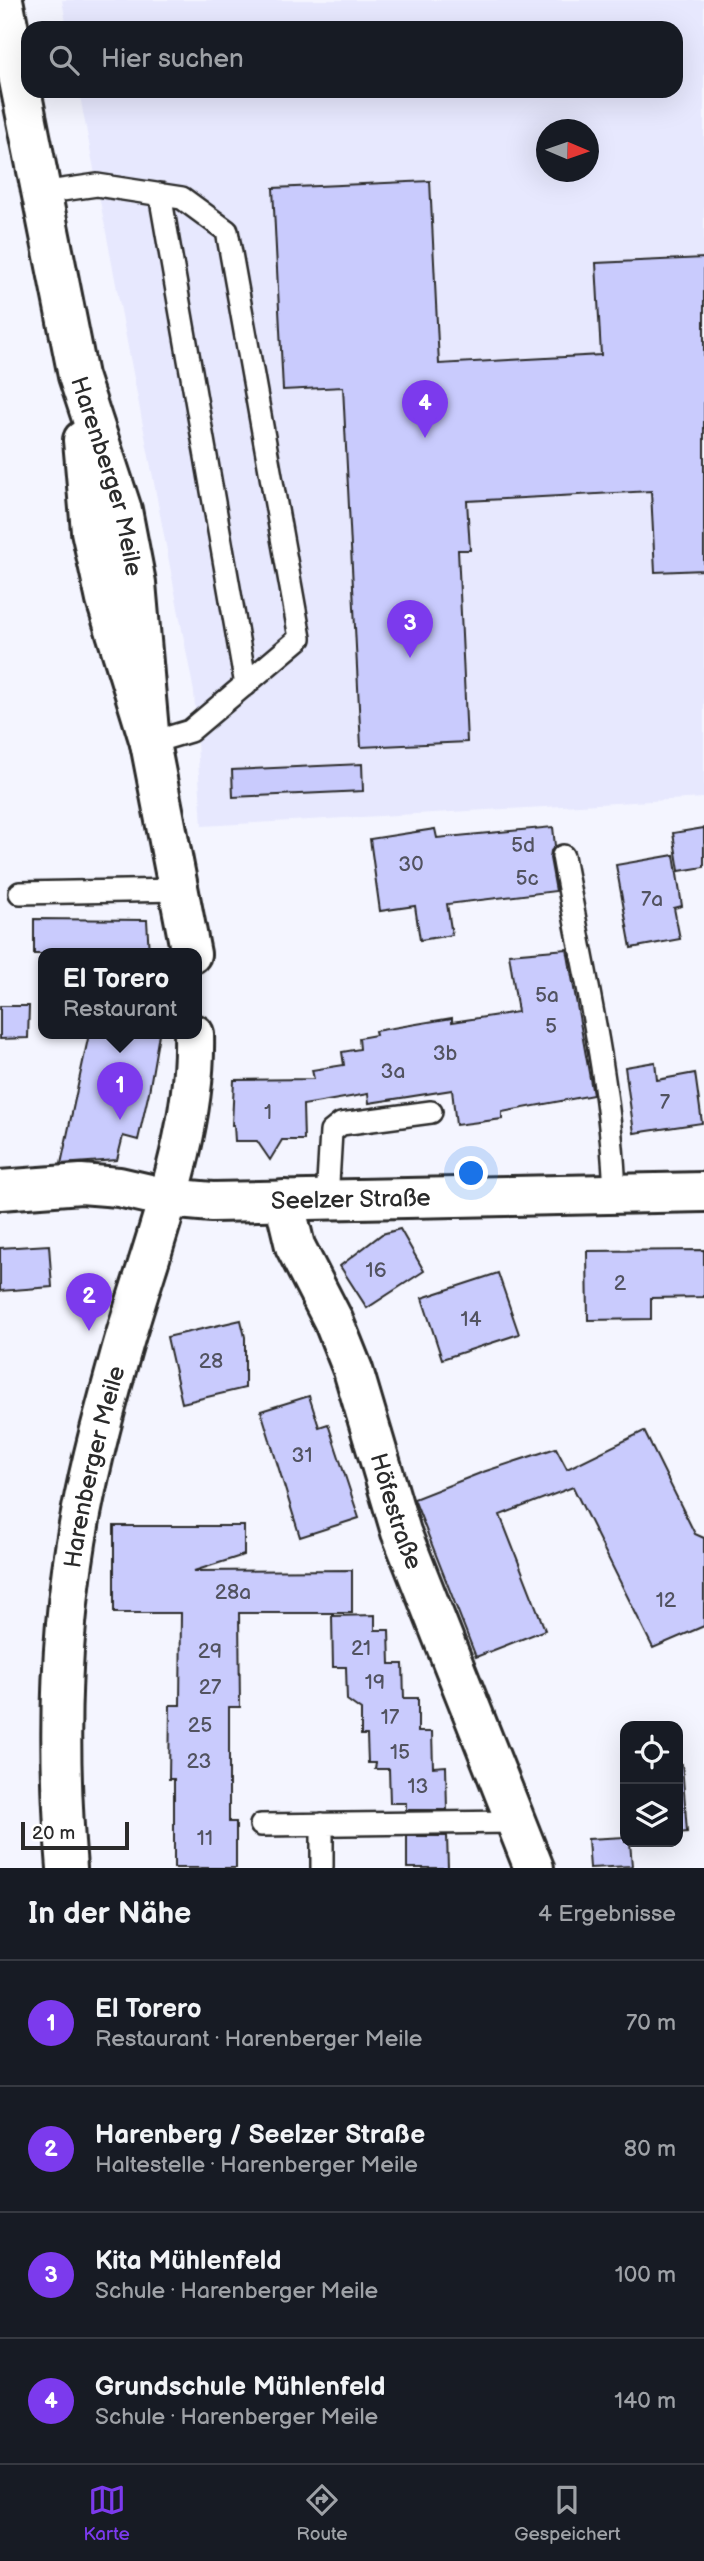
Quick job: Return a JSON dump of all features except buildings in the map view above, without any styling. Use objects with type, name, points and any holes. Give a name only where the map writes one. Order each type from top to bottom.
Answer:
[{"type":"main road","name":"Harenberger Meile","points":[[3,0],[21,91]]},
{"type":"main road","name":"Harenberger Meile","points":[[22,98],[78,376],[91,531],[106,600],[150,743],[190,948]]},
{"type":"main road","name":"Harenberger Meile","points":[[67,1868],[62,1807],[61,1680],[81,1514],[99,1433],[188,1117],[194,1039]]},
{"type":"main road","name":"Seelzer Straße","points":[[0,1190],[80,1184],[119,1187],[167,1198],[212,1202],[704,1192]]},
{"type":"main road","name":"Höfestraße","points":[[284,1200],[295,1246],[333,1320],[348,1357],[401,1532],[534,1868]]},
{"type":"lane","points":[[41,193],[97,185],[183,198],[226,231],[300,638],[190,731],[150,743]]},
{"type":"lane","points":[[160,194],[246,685]]},
{"type":"lane","points":[[563,856],[605,1087],[615,1194]]},
{"type":"lane","points":[[20,892],[179,890]]},
{"type":"lane","points":[[327,1200],[331,1132],[341,1124],[431,1112]]},
{"type":"lane","points":[[261,1825],[514,1822]]},
{"type":"lane","points":[[322,1824],[322,1868]]},
{"type":"shaded area","points":[[62,0],[704,0],[704,798],[202,826],[194,692],[80,98],[683,98],[683,21],[66,21]]},
{"type":"place","name":"Grundschule Mühlenfeld","points":[[425,438]]},
{"type":"place","name":"Kita Mühlenfeld","points":[[410,658]]},
{"type":"place","name":"El Torero","points":[[120,1120]]},
{"type":"place","name":"Harenberg / Seelzer Straße","points":[[89,1331]]}]
